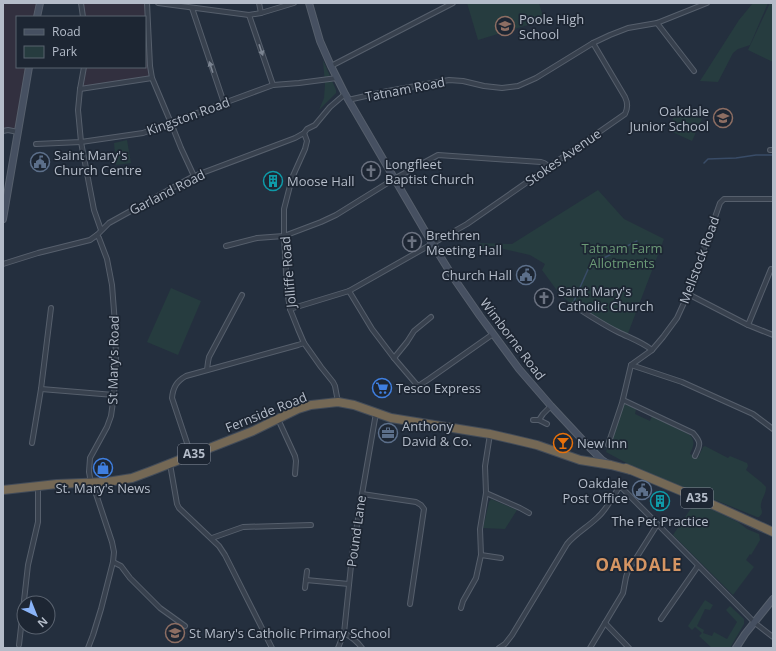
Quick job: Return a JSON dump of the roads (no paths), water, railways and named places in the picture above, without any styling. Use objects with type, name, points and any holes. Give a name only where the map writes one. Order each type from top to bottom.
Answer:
[{"type":"highway","name":"Fernside Road","points":[[3,490],[38,486],[107,482],[132,478],[253,431],[311,404],[338,402],[354,405],[391,418],[490,434],[537,445],[574,458],[607,463]]},
{"type":"highway","name":"Wimborne Road","points":[[607,463],[630,470],[698,498],[773,532]]},
{"type":"main road","points":[[37,16],[40,3]]},
{"type":"main road","name":"Wimborne Road","points":[[309,3],[320,41],[347,97],[394,179],[460,288],[519,369],[589,447],[607,463]]},
{"type":"main road","points":[[3,219],[28,68]]},
{"type":"main road","name":"Wimborne Road","points":[[589,447],[607,463]]},
{"type":"main road","points":[[736,648],[773,599]]},
{"type":"street","points":[[81,3],[83,16]]},
{"type":"street","points":[[147,3],[152,78],[194,176]]},
{"type":"street","points":[[158,3],[249,15],[294,3]]},
{"type":"street","points":[[259,3],[261,13]]},
{"type":"street","points":[[331,66],[453,3]]},
{"type":"street","name":"Tatnam Road","points":[[347,97],[449,80],[502,88],[518,86],[536,78],[593,42],[628,28],[657,23],[707,3]]},
{"type":"street","points":[[192,8],[224,103]]},
{"type":"street","points":[[249,15],[273,85]]},
{"type":"street","points":[[657,23],[694,72]]},
{"type":"street","name":"Stokes Avenue","points":[[290,309],[349,291],[467,224],[625,114],[627,110],[627,102],[625,97],[593,42]]},
{"type":"street","points":[[84,68],[78,110],[81,142],[94,210],[102,229]]},
{"type":"street","points":[[80,89],[152,78]]},
{"type":"street","name":"Kingston Road","points":[[36,144],[81,142],[143,133],[273,85],[314,82],[337,78]]},
{"type":"street","name":"Garland Road","points":[[3,264],[38,253],[90,240],[109,223],[194,176],[295,138],[304,133],[306,129],[315,125],[330,107],[347,97]]},
{"type":"street","points":[[3,131],[8,130],[18,132]]},
{"type":"street","name":"Jolliffe Road","points":[[304,133],[307,141],[305,149],[294,172],[284,209],[284,236],[290,309],[304,343],[334,382],[338,402]]},
{"type":"street","points":[[226,246],[257,238],[284,236],[321,222],[438,155],[540,162],[550,167]]},
{"type":"street","name":"Mellstock Road","points":[[631,365],[652,350],[677,318],[688,294],[721,201],[724,199],[773,199]]},
{"type":"street","name":"St Mary's Road","points":[[88,648],[101,609],[113,562],[114,552],[96,494],[91,483],[89,472],[90,458],[110,422],[114,395],[116,360],[112,286],[107,259],[97,235]]},
{"type":"street","points":[[748,325],[771,269]]},
{"type":"street","points":[[349,291],[372,329],[415,383],[420,385],[493,334]]},
{"type":"street","points":[[688,294],[748,325],[773,336]]},
{"type":"street","points":[[207,370],[209,357],[242,295]]},
{"type":"street","points":[[573,304],[596,320],[652,350]]},
{"type":"street","points":[[32,443],[42,389],[51,308]]},
{"type":"street","points":[[394,358],[414,331],[431,317]]},
{"type":"street","points":[[191,455],[172,398],[176,384],[181,379],[186,376],[304,343]]},
{"type":"street","points":[[608,445],[631,365],[682,382],[753,414],[773,429]]},
{"type":"street","points":[[42,389],[114,395]]},
{"type":"street","points":[[622,400],[694,433],[699,439],[700,445],[695,456]]},
{"type":"street","points":[[539,420],[542,414],[551,406]]},
{"type":"street","name":"Pound Lane","points":[[338,648],[344,633],[348,584],[376,413]]},
{"type":"street","points":[[278,419],[295,456],[295,474]]},
{"type":"street","points":[[533,420],[539,420],[547,424]]},
{"type":"street","points":[[461,608],[463,601],[476,578],[481,555],[480,529],[486,493],[486,466],[490,434]]},
{"type":"street","points":[[170,464],[179,508],[212,538],[225,555],[272,648]]},
{"type":"street","points":[[20,645],[28,564],[38,522],[38,486]]},
{"type":"street","points":[[499,648],[505,644],[512,635],[567,544],[602,513],[620,486],[755,623],[773,637]]},
{"type":"street","points":[[486,493],[529,513]]},
{"type":"street","points":[[362,494],[416,502],[424,509],[410,604]]},
{"type":"street","points":[[212,538],[243,527],[311,525]]},
{"type":"street","points":[[590,648],[623,592],[628,571],[657,525]]},
{"type":"street","points":[[481,555],[501,558]]},
{"type":"street","points":[[113,562],[121,566],[130,578],[160,608],[185,626]]},
{"type":"street","points":[[661,619],[698,566]]},
{"type":"street","points":[[306,588],[307,571]]},
{"type":"street","points":[[306,580],[348,584]]},
{"type":"street","points":[[605,623],[629,648]]},
{"type":"street","points":[[344,633],[357,642],[362,648]]},
{"type":"waterway","points":[[704,163],[708,159],[773,155]]},
{"type":"waterway","points":[[574,301],[590,265],[637,241]]},
{"type":"place","name":"Poole High School","points":[[505,26]]},
{"type":"place","name":"Oakdale Junior School","points":[[723,118]]},
{"type":"place","name":"Saint Mary's Church Centre","points":[[40,162]]},
{"type":"place","name":"Longfleet Baptist Church","points":[[371,171]]},
{"type":"place","name":"Moose Hall","points":[[273,181]]},
{"type":"place","name":"Brethren Meeting Hall","points":[[412,242]]},
{"type":"place","name":"Church Hall","points":[[526,275]]},
{"type":"place","name":"Saint Mary's Catholic Church","points":[[544,298]]},
{"type":"place","name":"Tesco Express","points":[[382,388]]},
{"type":"place","name":"Anthony David & Co.","points":[[388,433]]},
{"type":"place","name":"New Inn","points":[[563,443]]},
{"type":"place","name":"St. Mary's News","points":[[103,468]]},
{"type":"place","name":"Oakdale Post Office","points":[[642,490]]},
{"type":"place","name":"The Pet Practice","points":[[660,501]]},
{"type":"place","name":"St Mary's Catholic Primary School","points":[[175,633]]},
{"type":"district","name":"OAKDALE","points":[[639,565]]},
{"type":"park label","name":"Tatnam Farm Allotments","points":[[622,256]]}]
